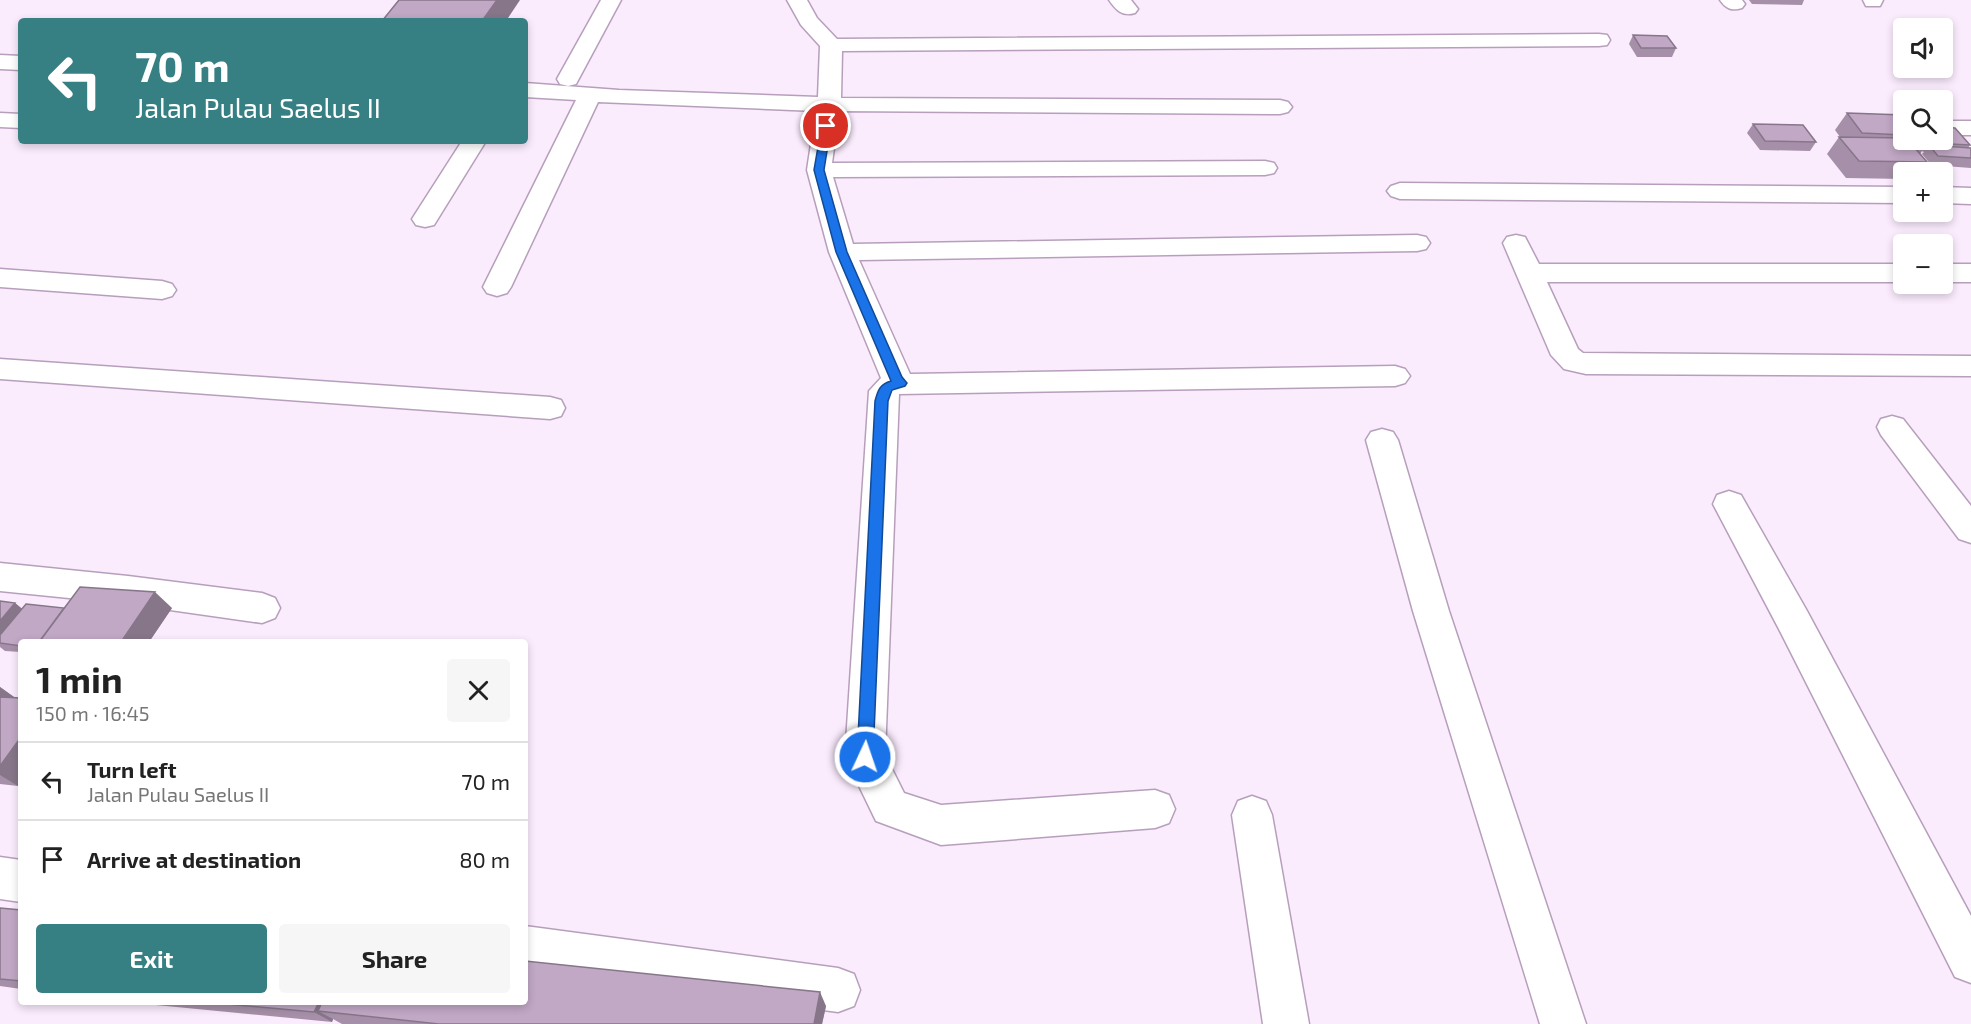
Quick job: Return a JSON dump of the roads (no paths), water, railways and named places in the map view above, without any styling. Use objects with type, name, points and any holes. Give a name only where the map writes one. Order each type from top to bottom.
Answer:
[{"type":"street","points":[[568,79],[610,0]]},
{"type":"street","points":[[797,0],[808,21],[831,45],[829,104],[819,170],[842,252],[896,379],[901,383]]},
{"type":"street","points":[[831,45],[1599,40]]},
{"type":"street","points":[[0,62],[18,63]]},
{"type":"street","points":[[528,90],[590,95],[829,104],[1280,107]]},
{"type":"street","points":[[497,287],[590,95]]},
{"type":"street","points":[[0,120],[18,121]]},
{"type":"street","points":[[1953,128],[1971,128]]},
{"type":"street","points":[[425,219],[472,144]]},
{"type":"street","points":[[819,170],[1265,168]]},
{"type":"street","points":[[1400,191],[1893,195]]},
{"type":"street","points":[[1953,195],[1971,196]]},
{"type":"street","points":[[842,252],[1417,243]]},
{"type":"street","points":[[1516,243],[1566,356],[1574,362],[1586,364],[1971,366]]},
{"type":"street","points":[[1529,273],[1893,273]]},
{"type":"street","points":[[1953,273],[1971,273]]},
{"type":"street","points":[[0,278],[162,290]]},
{"type":"street","points":[[0,369],[550,408]]},
{"type":"street","points":[[1155,809],[941,825],[890,807],[865,757],[884,391],[887,386],[901,383],[920,385],[1395,376]]},
{"type":"street","points":[[1892,427],[1971,530]]},
{"type":"street","points":[[1382,440],[1431,611],[1563,1024]]},
{"type":"street","points":[[1729,504],[1800,632],[1971,961]]},
{"type":"street","points":[[0,577],[128,590],[262,608]]},
{"type":"street","points":[[1252,814],[1286,1024]]},
{"type":"street","points":[[0,878],[18,881]]},
{"type":"street","points":[[528,948],[838,990]]}]
